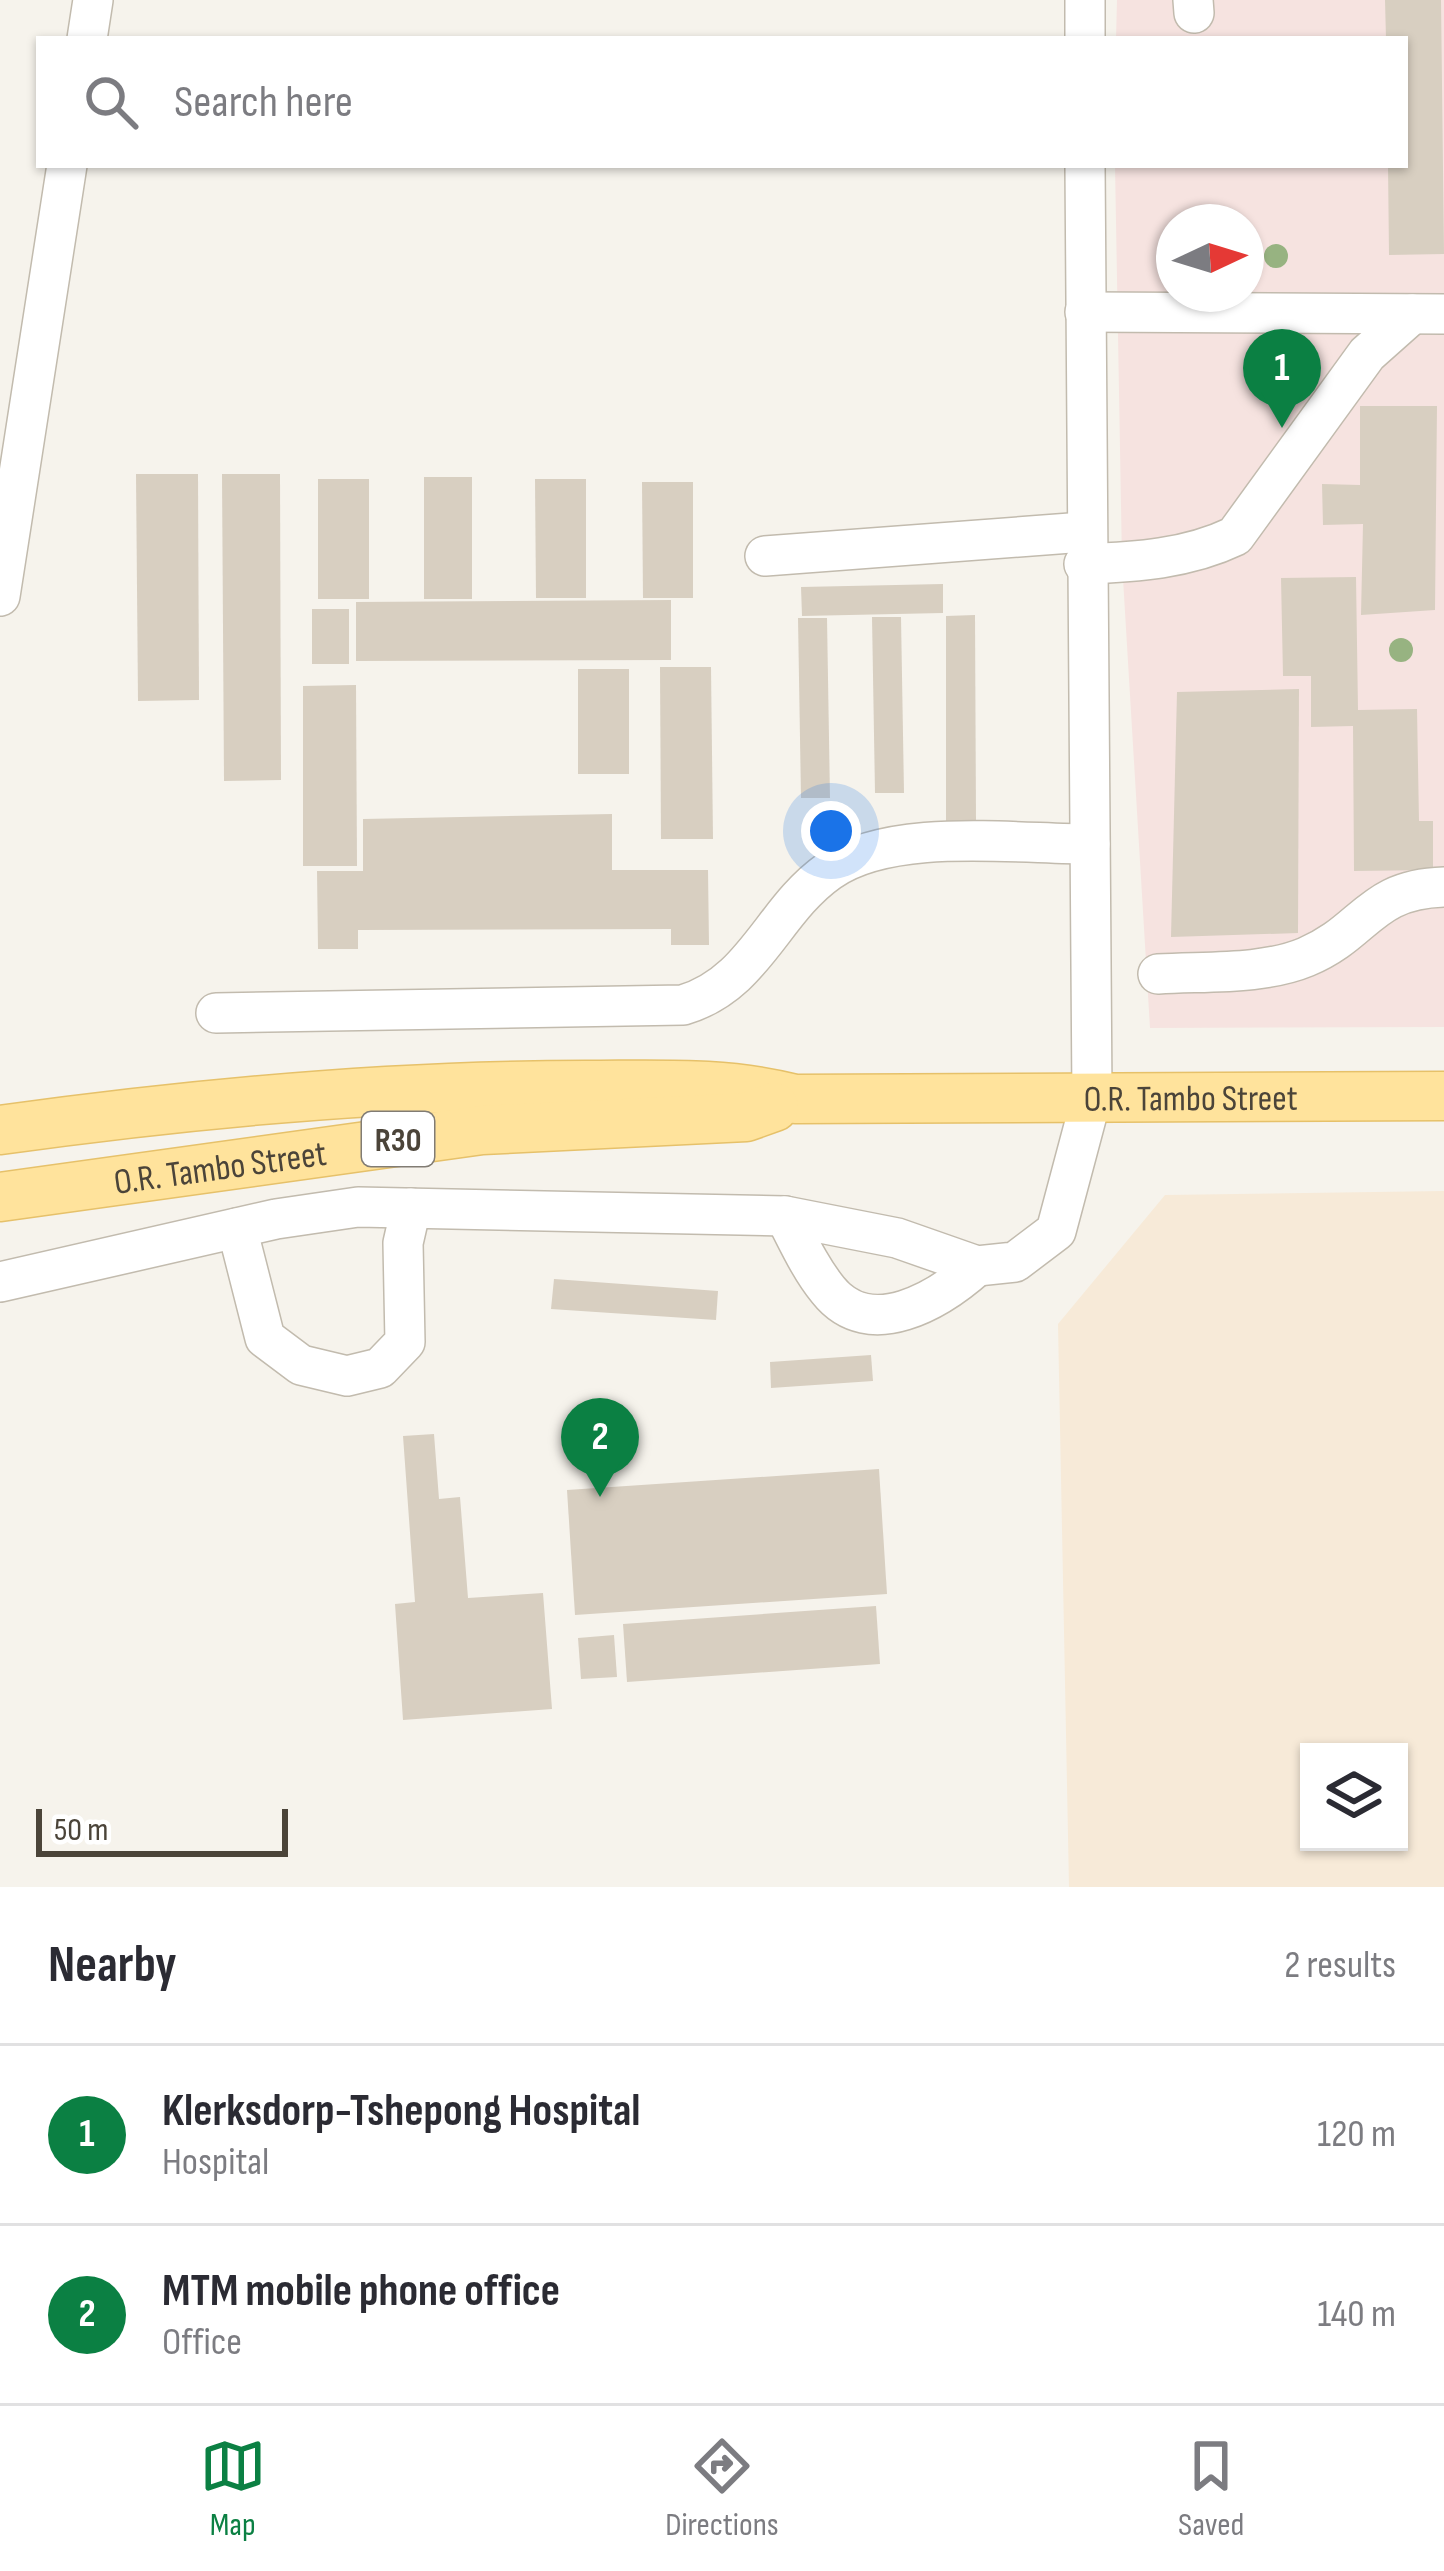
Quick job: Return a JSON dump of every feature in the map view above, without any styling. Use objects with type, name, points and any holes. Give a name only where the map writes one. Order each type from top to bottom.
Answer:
[{"type":"main road","name":"O.R. Tambo Street","points":[[12,1122],[466,1085],[743,1085],[796,1099],[1444,1096]]},
{"type":"main road","name":"O.R. Tambo Street","points":[[0,1197],[482,1130],[746,1117],[796,1099]]},
{"type":"street","points":[[87,36],[93,0]]},
{"type":"street","points":[[1084,0],[1085,36]]},
{"type":"street","points":[[0,596],[67,168]]},
{"type":"street","points":[[0,1282],[237,1228],[358,1207],[785,1216],[896,1238],[977,1266],[1016,1262],[1056,1231],[1092,1096],[1084,548],[1085,168]]},
{"type":"street","points":[[1085,312],[1428,314]]},
{"type":"street","points":[[765,556],[1084,548],[1144,561],[1209,549],[1235,536],[1367,354],[1428,314]]},
{"type":"street","points":[[216,1013],[683,1005],[729,986],[824,874],[854,856],[916,844],[1090,844]]},
{"type":"street","points":[[1158,974],[1277,965],[1306,957],[1391,894],[1444,887]]},
{"type":"street","points":[[237,1228],[265,1338],[301,1364],[347,1376],[380,1368],[405,1342],[403,1243],[411,1208]]},
{"type":"street","points":[[785,1216],[830,1294],[852,1308],[908,1311],[932,1303],[977,1266]]},
{"type":"shaded area","points":[[1117,0],[1444,0],[1444,1027],[1150,1028],[1122,562],[1115,168],[1408,168],[1408,36],[1116,36]]},
{"type":"shaded area","points":[[1444,1191],[1444,1887],[1069,1887],[1058,1324],[1165,1195]]},
{"type":"building","points":[[1385,0],[1441,0],[1444,254],[1389,255],[1388,168],[1408,168],[1408,36],[1386,36]]},
{"type":"building","points":[[1360,406],[1437,406],[1435,610],[1361,615],[1363,524],[1323,525],[1322,484],[1360,485]]},
{"type":"building","points":[[136,474],[198,474],[199,700],[138,701]]},
{"type":"building","points":[[222,474],[280,474],[281,780],[224,781]]},
{"type":"building","points":[[424,477],[472,477],[472,599],[424,599]]},
{"type":"building","points":[[318,479],[369,479],[369,599],[318,599]]},
{"type":"building","points":[[535,479],[586,479],[586,598],[536,598]]},
{"type":"building","points":[[642,482],[693,482],[693,598],[643,598]]},
{"type":"building","points":[[1356,577],[1358,710],[1417,709],[1419,821],[1433,821],[1433,870],[1354,871],[1353,726],[1311,727],[1311,676],[1283,676],[1281,578]]},
{"type":"building","points":[[943,584],[943,613],[802,616],[801,587]]},
{"type":"building","points":[[671,600],[671,660],[356,661],[356,602]]},
{"type":"building","points":[[312,609],[349,609],[349,664],[312,664]]},
{"type":"building","points":[[975,615],[976,821],[946,822],[946,616]]},
{"type":"building","points":[[872,617],[901,617],[904,793],[875,793]]},
{"type":"building","points":[[798,618],[827,618],[830,798],[801,798]]},
{"type":"building","points":[[660,667],[711,667],[713,839],[661,839]]},
{"type":"building","points":[[578,669],[629,669],[629,774],[578,774]]},
{"type":"building","points":[[356,685],[357,866],[303,866],[303,686]]},
{"type":"building","points":[[1299,689],[1298,933],[1171,937],[1177,692]]},
{"type":"building","points":[[612,814],[612,870],[708,870],[709,945],[671,945],[671,929],[358,930],[358,949],[318,949],[317,871],[363,871],[363,819]]},
{"type":"building","points":[[554,1279],[718,1291],[716,1320],[551,1309]]},
{"type":"building","points":[[871,1355],[873,1381],[771,1388],[770,1362]]},
{"type":"building","points":[[434,1434],[439,1499],[460,1497],[468,1598],[543,1593],[552,1709],[403,1720],[395,1604],[415,1602],[403,1436]]},
{"type":"building","points":[[879,1469],[887,1594],[575,1615],[567,1490]]},
{"type":"building","points":[[876,1606],[880,1664],[627,1682],[623,1624]]},
{"type":"building","points":[[614,1635],[617,1677],[581,1679],[578,1638]]},
{"type":"place","name":"Klerksdorp-Tshepong Hospital","points":[[1282,428]]},
{"type":"place","name":"MTM mobile phone office","points":[[600,1497]]}]
